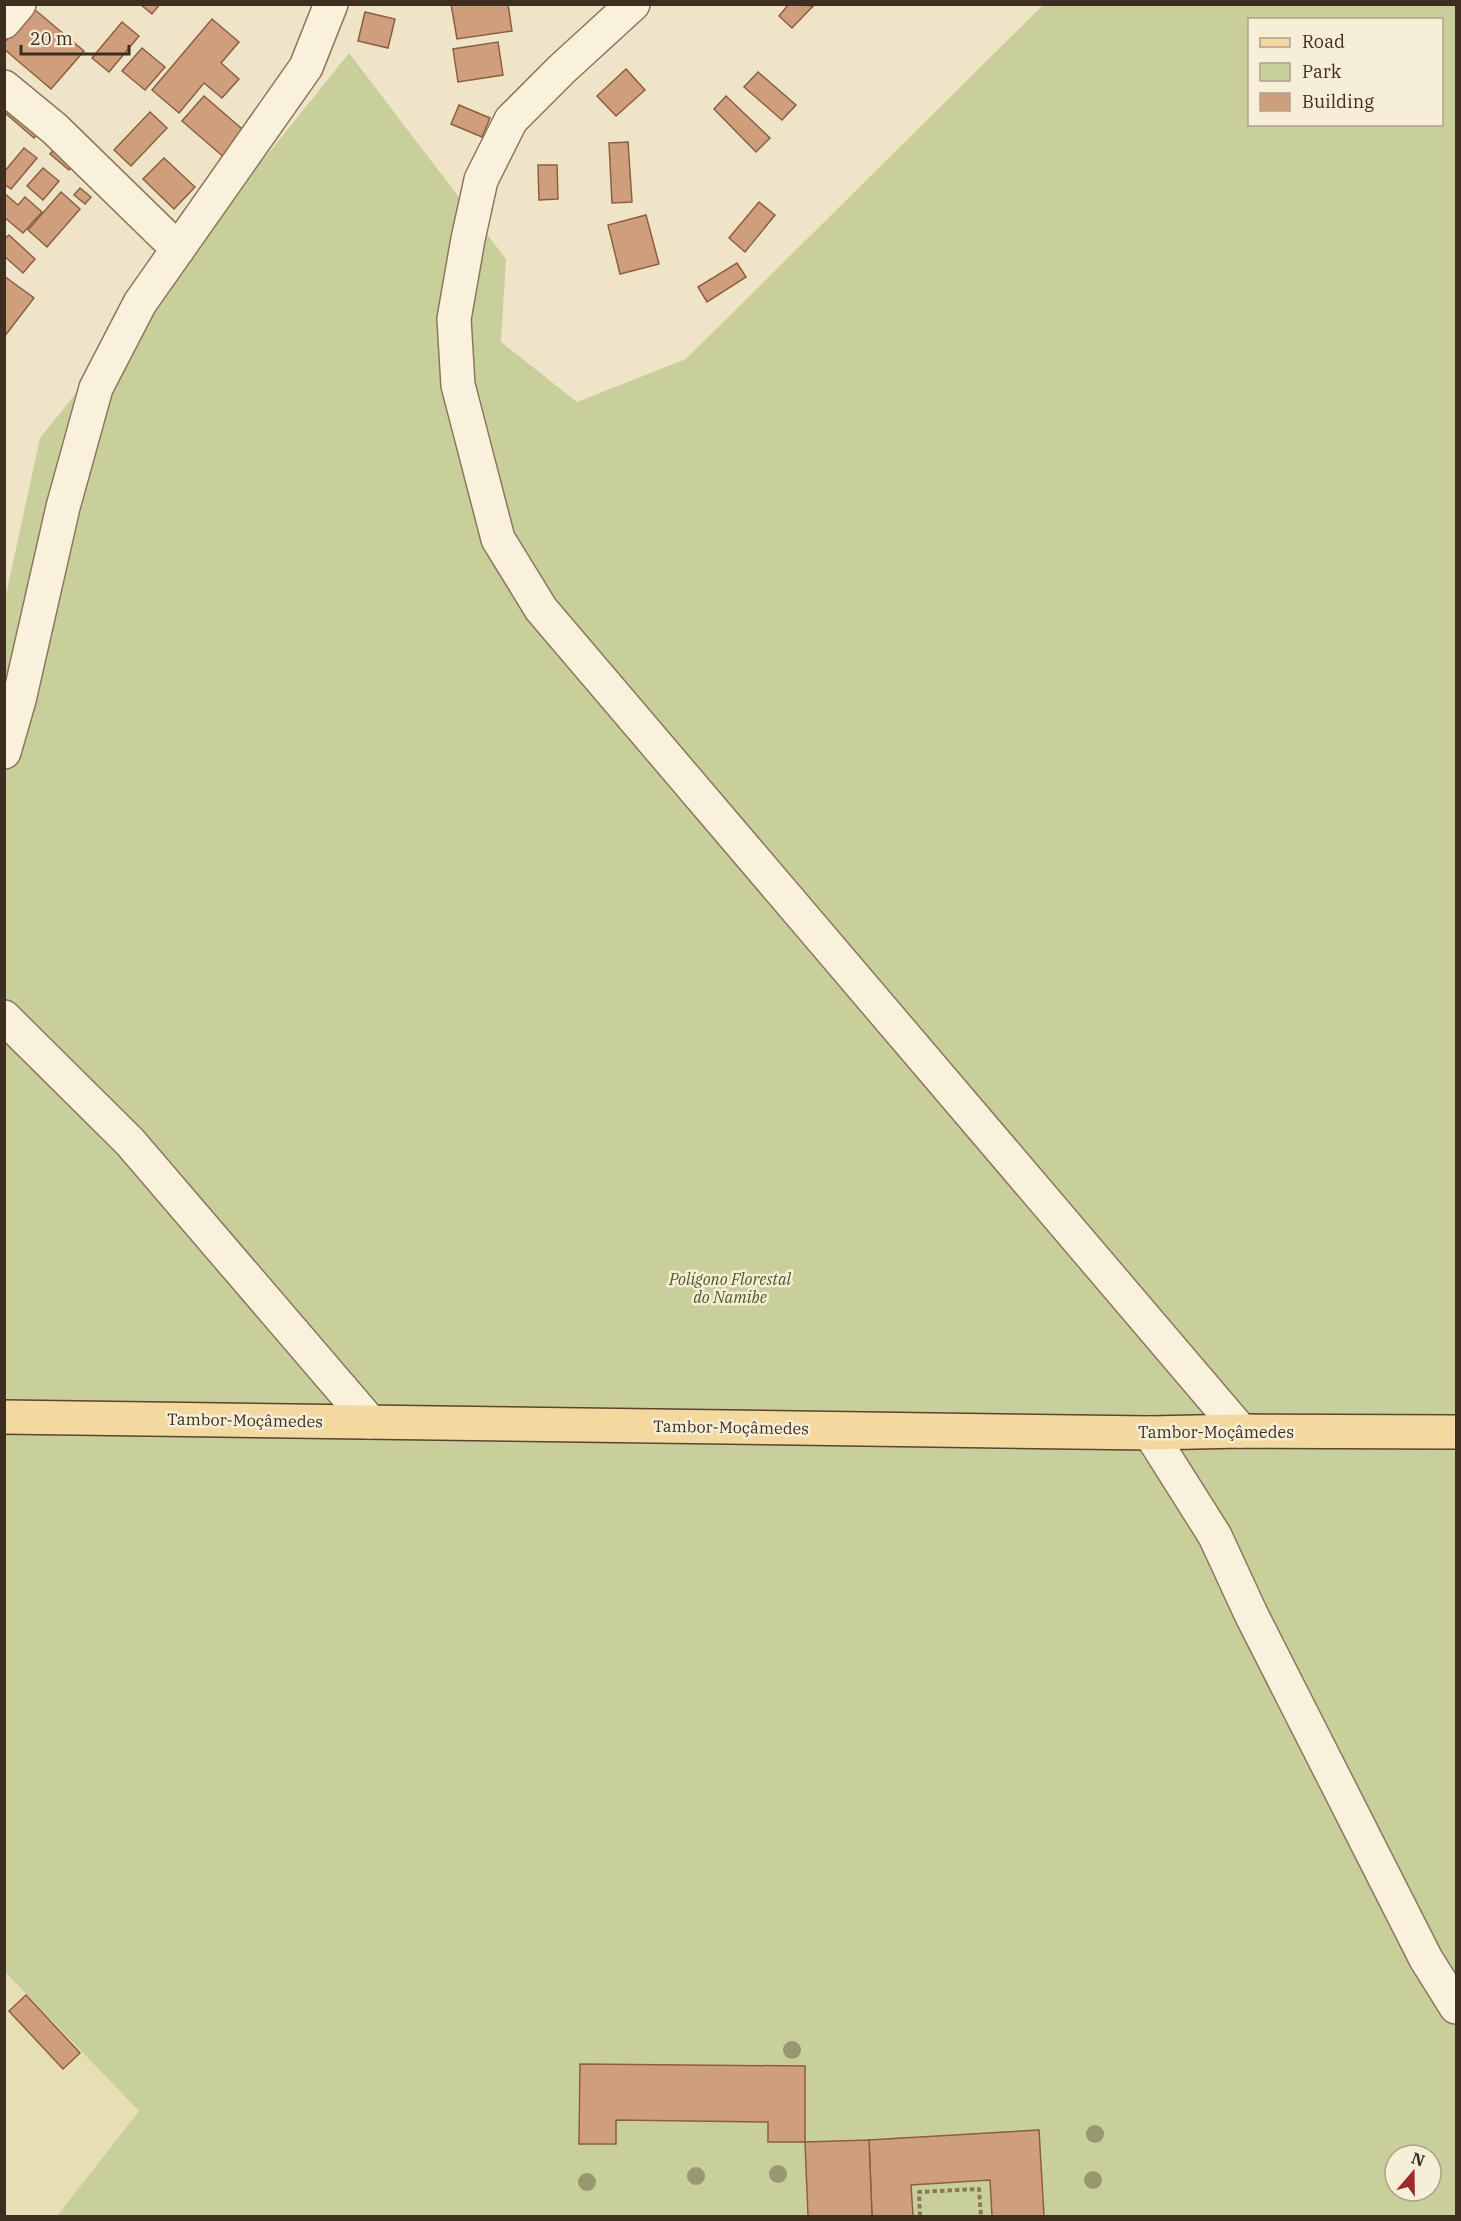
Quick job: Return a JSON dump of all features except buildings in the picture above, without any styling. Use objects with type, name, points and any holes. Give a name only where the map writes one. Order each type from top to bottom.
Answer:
[{"type":"main road","name":"Tambor-Moçâmedes","points":[[4,1417],[1150,1433],[1456,1432]]},
{"type":"street","points":[[4,22],[19,4]]},
{"type":"street","points":[[4,752],[19,700],[63,507],[96,388],[140,303],[306,67],[331,4]]},
{"type":"street","points":[[633,4],[562,69],[511,120],[481,180],[454,319],[458,385],[498,539],[541,609],[1241,1431]]},
{"type":"street","points":[[4,87],[55,129],[178,249]]},
{"type":"street","points":[[4,1017],[130,1142],[370,1422]]},
{"type":"street","points":[[1150,1433],[1215,1536],[1251,1614],[1426,1959],[1456,2007]]},
{"type":"path","points":[[920,2217],[919,2192],[979,2189],[981,2217]]},
{"type":"shaded area","points":[[4,1972],[139,2111],[57,2216],[5,2216]]},
{"type":"green space","name":"Polígono Florestal do Namibe","points":[[1043,5],[1456,5],[1456,2216],[57,2216],[139,2111],[5,1972],[4,604],[40,438],[349,53],[506,259],[501,342],[577,402],[686,359]]}]
